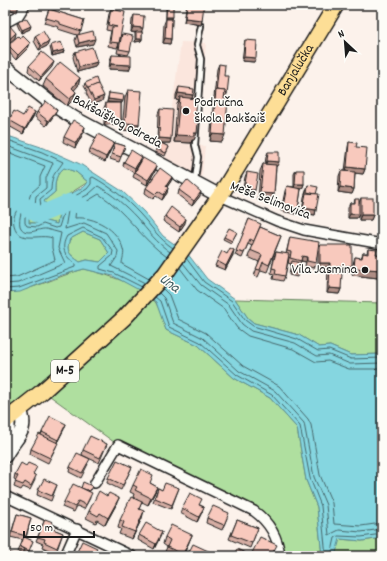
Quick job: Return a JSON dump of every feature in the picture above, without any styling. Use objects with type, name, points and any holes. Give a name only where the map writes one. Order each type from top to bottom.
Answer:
[{"type":"main road","name":"Banjalučka","points":[[20,410],[124,318],[165,274],[180,255],[191,236],[220,196],[336,5]]},
{"type":"main road","name":"M-5","points":[[6,420],[20,410]]},
{"type":"street","points":[[5,23],[18,16],[24,5]]},
{"type":"street","name":"Bakšaiškog odreda","points":[[5,67],[52,104],[74,118],[220,196]]},
{"type":"street","name":"Meše Selimovića","points":[[220,196],[277,221],[304,230],[382,244]]},
{"type":"street","points":[[6,453],[23,430],[23,417],[20,410]]},
{"type":"street","points":[[6,420],[6,453]]},
{"type":"street","points":[[95,483],[118,445],[254,511],[262,518],[274,534],[279,543],[280,556]]},
{"type":"street","points":[[5,496],[132,556]]},
{"type":"street","points":[[65,556],[77,529]]},
{"type":"lane","points":[[194,182],[198,157],[195,146],[201,59],[197,45],[201,26]]},
{"type":"shaded area","name":"Područna škola Bakšaiš","points":[[181,42],[206,43],[198,145],[205,146],[201,185],[164,165]]},
{"type":"green space","points":[[64,168],[76,172],[88,182],[58,201],[60,210],[57,224],[42,220],[37,223],[29,223],[29,218],[33,217],[44,201],[55,192],[56,179]]},
{"type":"green space","points":[[83,232],[100,239],[109,253],[100,262],[87,260],[80,262],[69,252],[68,247],[70,239]]},
{"type":"green space","points":[[84,269],[123,281],[143,291],[151,297],[158,306],[166,330],[198,345],[234,378],[270,398],[297,428],[306,480],[317,507],[322,556],[280,556],[262,518],[118,445],[43,391],[5,421],[5,293],[15,292],[35,286]]},
{"type":"green space","points":[[235,299],[382,303],[382,354],[351,355],[330,346],[319,347],[299,335],[254,323],[248,318]]},
{"type":"green space","points":[[382,538],[382,556],[334,555],[339,539],[362,541]]},
{"type":"water","points":[[5,135],[44,148],[80,164],[122,191],[144,212],[163,236],[187,253],[207,279],[235,299],[248,318],[254,323],[299,335],[319,347],[330,346],[351,355],[382,354],[382,538],[362,541],[340,539],[335,556],[322,556],[317,507],[306,480],[297,428],[270,398],[234,378],[198,345],[166,330],[156,302],[139,290],[113,276],[84,269],[62,275],[20,292],[5,293]],"holes":[[[64,168],[76,172],[88,182],[85,186],[58,201],[60,210],[57,224],[42,220],[37,223],[29,223],[29,218],[48,207],[44,201],[55,192],[56,179]],[[83,232],[100,239],[109,253],[100,262],[87,260],[80,262],[69,252],[68,247],[70,239]]]},
{"type":"building","points":[[53,5],[61,5],[61,6],[54,7]]},
{"type":"building","points":[[167,5],[173,5],[173,17],[166,17]]},
{"type":"building","points":[[187,5],[204,6],[202,20],[185,18]]},
{"type":"building","points":[[49,9],[84,20],[81,31],[46,18]]},
{"type":"building","points":[[111,9],[125,12],[119,43],[110,42],[112,27],[117,27],[108,25]]},
{"type":"building","points":[[134,15],[144,16],[143,28],[133,27]]},
{"type":"building","points":[[26,18],[31,26],[22,30],[18,22]]},
{"type":"building","points":[[166,19],[172,19],[171,39],[165,38]]},
{"type":"building","points":[[9,25],[16,33],[5,43],[5,28]]},
{"type":"building","points":[[43,31],[49,41],[41,46],[35,36]]},
{"type":"building","points":[[93,31],[95,39],[79,43],[77,35]]},
{"type":"building","points":[[136,32],[142,32],[142,39],[136,39]]},
{"type":"building","points":[[122,34],[133,36],[130,51],[119,49]]},
{"type":"building","points":[[22,35],[30,43],[18,55],[8,45],[18,36],[20,38]]},
{"type":"building","points":[[245,40],[257,41],[256,58],[244,57]]},
{"type":"building","points":[[61,42],[64,50],[53,53],[51,45]]},
{"type":"building","points":[[92,47],[97,62],[79,67],[75,52]]},
{"type":"building","points":[[42,52],[54,62],[41,77],[29,66]]},
{"type":"building","points":[[112,55],[131,56],[131,65],[111,64]]},
{"type":"building","points":[[60,62],[80,78],[72,88],[76,92],[70,99],[46,79]]},
{"type":"building","points":[[219,64],[225,65],[224,76],[229,76],[227,94],[225,91],[216,90]]},
{"type":"building","points":[[96,78],[98,84],[88,89],[85,83]]},
{"type":"building","points":[[98,84],[104,96],[94,100],[88,88]]},
{"type":"building","points":[[179,87],[194,89],[193,95],[178,93]]},
{"type":"building","points":[[128,90],[142,91],[139,124],[125,123]]},
{"type":"building","points":[[216,90],[225,91],[224,99],[228,99],[225,135],[212,134]]},
{"type":"building","points":[[109,93],[124,95],[123,101],[108,99]]},
{"type":"building","points":[[180,97],[197,99],[195,122],[198,123],[197,133],[194,133],[194,136],[176,135]]},
{"type":"building","points":[[46,101],[57,110],[48,121],[37,112]]},
{"type":"building","points":[[106,103],[121,103],[121,120],[106,120]]},
{"type":"building","points":[[28,108],[35,112],[25,129],[9,120],[14,111],[23,116]]},
{"type":"building","points":[[160,109],[173,110],[171,139],[159,138]]},
{"type":"building","points":[[73,120],[85,127],[76,143],[64,137]]},
{"type":"building","points":[[98,134],[114,143],[106,157],[90,149]]},
{"type":"building","points":[[159,142],[169,147],[166,153],[156,149]]},
{"type":"building","points":[[349,142],[357,143],[356,147],[367,148],[365,169],[347,167]]},
{"type":"building","points":[[115,143],[125,146],[121,157],[112,154]]},
{"type":"building","points":[[131,150],[142,157],[135,168],[124,162]]},
{"type":"building","points":[[268,152],[279,152],[279,162],[267,161]]},
{"type":"building","points":[[143,158],[157,166],[148,180],[135,172]]},
{"type":"building","points":[[263,164],[276,165],[274,194],[260,193]]},
{"type":"building","points":[[160,168],[172,177],[166,186],[168,188],[164,195],[158,191],[155,194],[146,188]]},
{"type":"building","points":[[296,170],[304,170],[304,184],[295,184]]},
{"type":"building","points":[[341,171],[355,172],[354,189],[340,187]]},
{"type":"building","points":[[247,172],[258,174],[255,190],[244,189]]},
{"type":"building","points":[[187,180],[201,192],[194,201],[179,190]]},
{"type":"building","points":[[308,185],[318,187],[316,194],[307,192]]},
{"type":"building","points":[[287,186],[301,189],[298,209],[283,206]]},
{"type":"building","points":[[306,193],[319,194],[316,210],[303,208]]},
{"type":"building","points":[[361,198],[373,198],[373,215],[361,215]]},
{"type":"building","points":[[355,199],[359,199],[359,214],[350,214],[350,203],[355,203]]},
{"type":"building","points":[[171,207],[186,219],[180,227],[165,216]]},
{"type":"building","points":[[382,208],[382,227],[379,226]]},
{"type":"building","points":[[249,219],[261,224],[254,241],[250,239],[244,253],[236,251]]},
{"type":"building","points":[[260,227],[281,236],[269,265],[263,262],[260,270],[256,269],[262,255],[250,250]]},
{"type":"building","points":[[229,228],[237,232],[232,241],[224,237]]},
{"type":"building","points":[[290,237],[319,242],[316,263],[307,261],[307,257],[302,256],[301,261],[290,258],[291,252],[287,251]]},
{"type":"building","points":[[320,245],[352,245],[352,266],[337,266],[337,273],[342,273],[341,289],[329,288],[330,263],[320,263]]},
{"type":"building","points":[[230,248],[234,250],[226,266],[217,261],[222,251],[227,254]]},
{"type":"building","points":[[368,249],[377,250],[376,254],[382,255],[381,270],[354,268],[355,257],[362,258],[363,253],[368,254]]},
{"type":"building","points":[[276,252],[289,254],[285,276],[275,274],[276,269],[272,268]]},
{"type":"building","points":[[292,261],[300,263],[297,274],[290,273]]},
{"type":"building","points":[[50,416],[66,424],[58,440],[42,432]]},
{"type":"building","points":[[39,434],[58,443],[50,458],[31,449]]},
{"type":"building","points":[[90,436],[107,444],[100,458],[83,450]]},
{"type":"building","points":[[77,453],[90,459],[82,473],[70,467]]},
{"type":"building","points":[[117,460],[132,467],[123,485],[108,478]]},
{"type":"building","points":[[21,463],[26,466],[28,463],[37,467],[33,474],[36,476],[31,486],[25,482],[23,485],[15,482],[18,476],[15,474]]},
{"type":"building","points":[[141,469],[153,475],[150,483],[157,487],[151,498],[135,490],[137,487],[133,485]]},
{"type":"building","points":[[44,479],[57,485],[52,496],[38,490]]},
{"type":"building","points":[[83,482],[92,486],[90,491],[81,488]]},
{"type":"building","points":[[165,483],[179,488],[172,505],[155,498],[158,488],[162,490]]},
{"type":"building","points":[[73,484],[92,493],[86,505],[78,501],[75,507],[64,502]]},
{"type":"building","points":[[99,491],[107,496],[109,493],[119,498],[108,518],[100,513],[98,516],[89,511]]},
{"type":"building","points":[[190,493],[202,499],[199,505],[204,507],[199,517],[182,508]]},
{"type":"building","points":[[131,497],[142,502],[139,509],[144,511],[135,532],[122,527],[124,522],[120,520]]},
{"type":"building","points":[[213,506],[229,513],[224,525],[207,518]]},
{"type":"building","points":[[17,514],[31,518],[26,536],[12,532]]},
{"type":"building","points":[[45,519],[53,522],[50,528],[63,533],[57,548],[44,542],[45,539],[38,537]]},
{"type":"building","points":[[237,520],[258,528],[252,543],[231,535]]},
{"type":"building","points":[[146,523],[162,532],[156,544],[139,535]]},
{"type":"building","points":[[171,525],[192,535],[183,554],[167,547],[170,540],[165,537]]},
{"type":"building","points":[[24,537],[33,541],[29,551],[20,547]]},
{"type":"building","points":[[260,537],[277,545],[271,556],[251,555]]},
{"type":"building","points":[[82,541],[97,548],[92,556],[75,556]]},
{"type":"building","points":[[193,544],[217,555],[193,556],[188,554]]},
{"type":"building","points":[[25,549],[35,554],[34,556],[22,556]]},
{"type":"building","points":[[237,549],[249,555],[233,556]]},
{"type":"building","points":[[5,551],[13,554],[13,556],[5,556]]},
{"type":"waterway","name":"Una","points":[[5,193],[39,215],[70,202],[81,206]]},
{"type":"place","name":"Područna škola Bakšaiš","points":[[186,111]]},
{"type":"place","name":"Vila Jasmina","points":[[365,270]]}]
